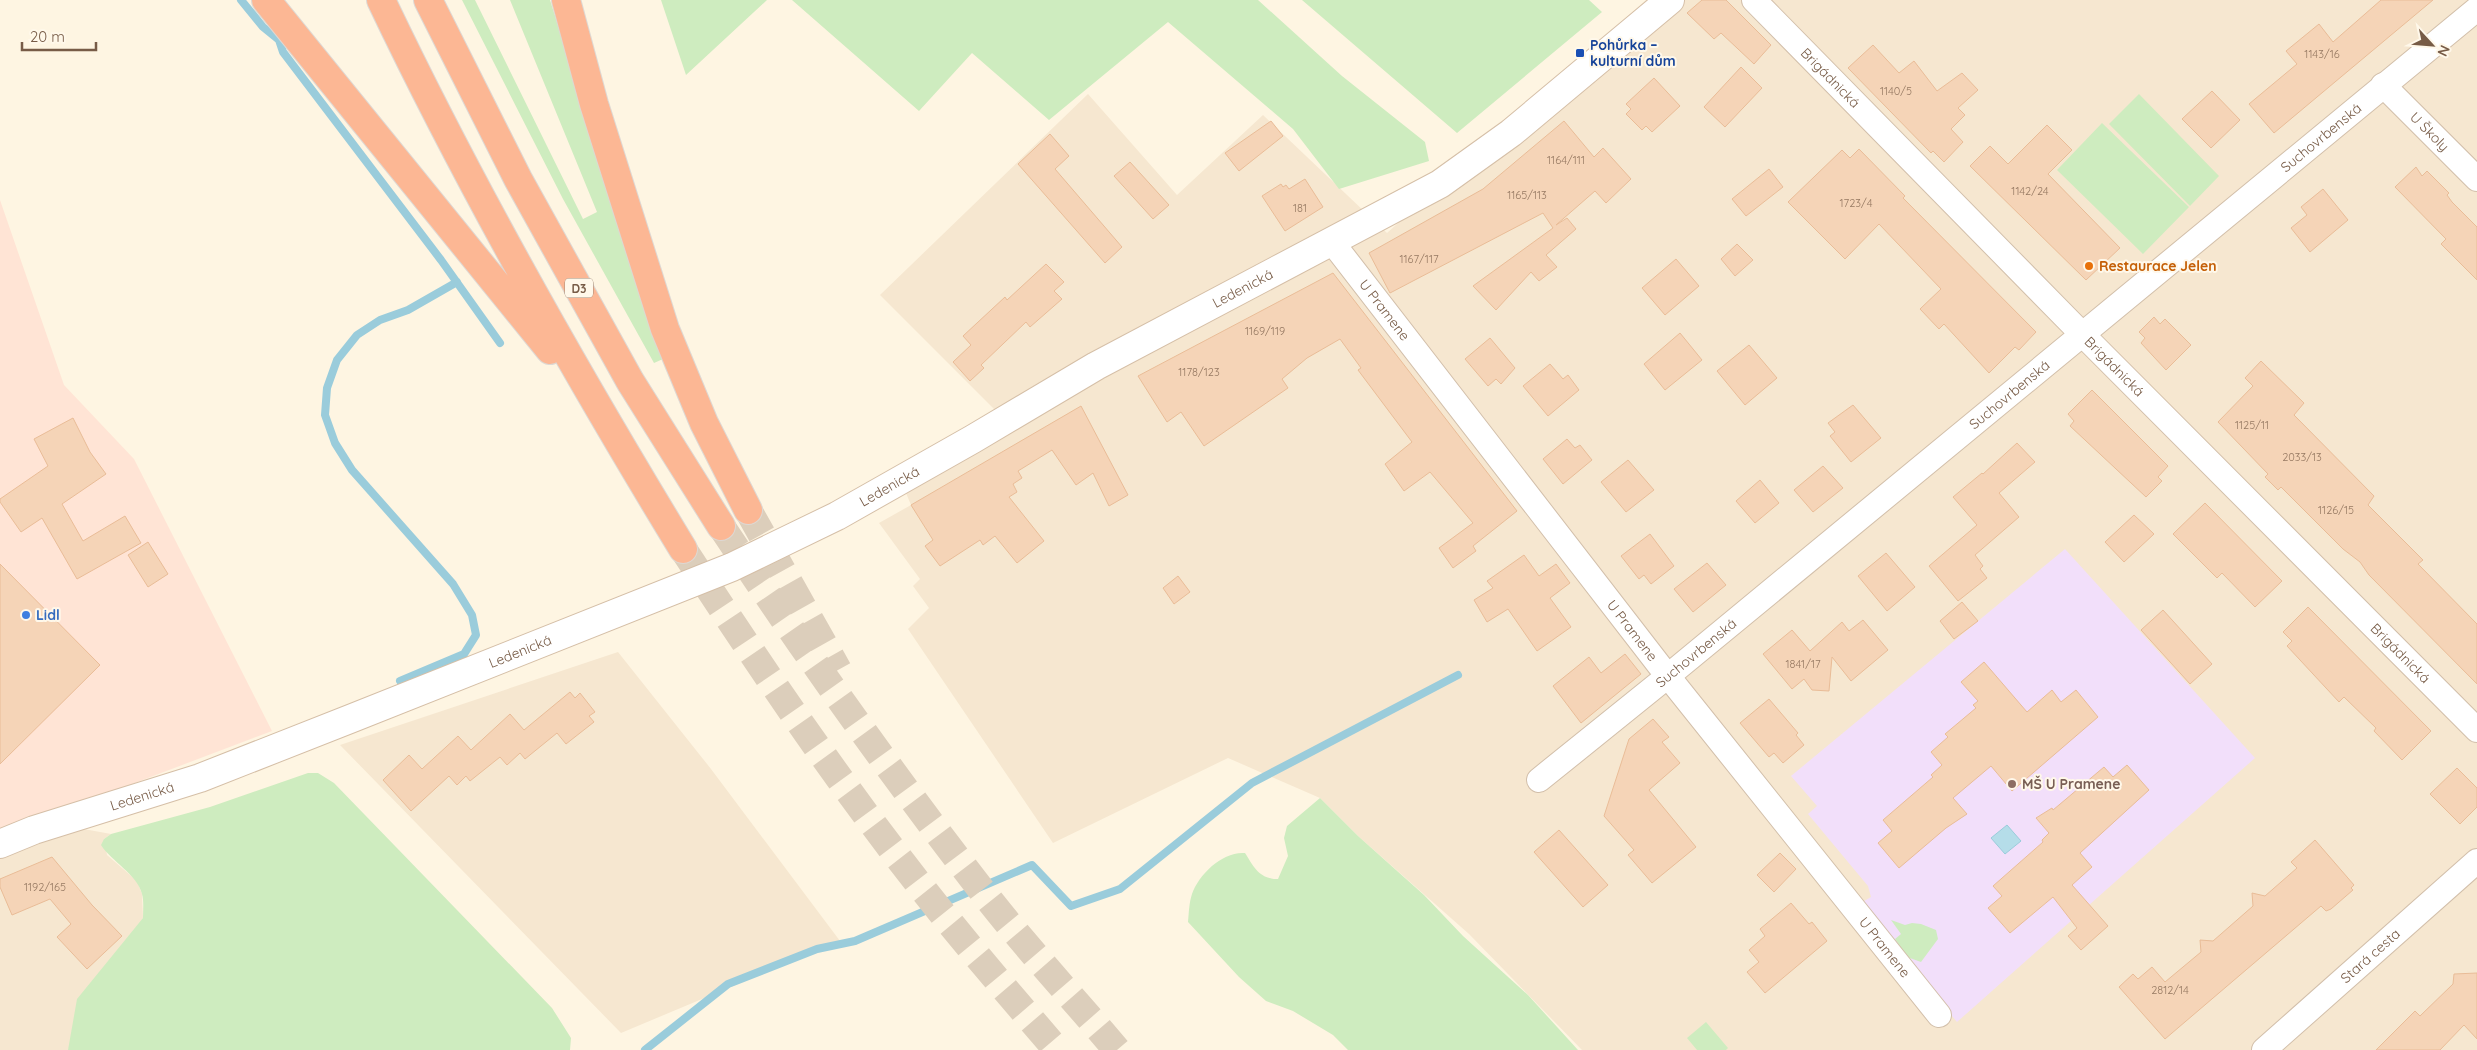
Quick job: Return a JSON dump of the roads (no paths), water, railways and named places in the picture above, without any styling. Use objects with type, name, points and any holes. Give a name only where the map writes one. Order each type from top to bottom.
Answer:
[{"type":"highway","points":[[266,0],[596,405]]},
{"type":"highway","points":[[381,0],[488,213],[596,405],[683,549]]},
{"type":"highway","name":"D3","points":[[428,0],[518,179],[630,381],[721,526]]},
{"type":"highway","points":[[566,0],[594,104],[665,329],[704,423],[748,510]]},
{"type":"main road","name":"Ledenická","points":[[0,844],[34,830],[208,774],[732,567],[837,516],[973,439],[1096,366],[1440,184],[1511,133],[1670,0]]},
{"type":"street","name":"Brigádnická","points":[[1754,0],[2082,334],[2477,730]]},
{"type":"street","name":"Suchovrbenská","points":[[1539,780],[1668,676],[2477,9]]},
{"type":"street","name":"U Školy","points":[[2383,85],[2477,179]]},
{"type":"street","name":"U Pramene","points":[[1332,242],[1668,676],[1940,1015]]},
{"type":"street","name":"Stará cesta","points":[[2264,1050],[2477,861]]},
{"type":"water","points":[[2007,825],[2021,841],[2005,854],[1991,838]]},
{"type":"waterway","points":[[241,0],[263,27],[279,40],[283,52],[441,260],[500,343]]},
{"type":"waterway","points":[[400,681],[464,654],[476,635],[472,615],[453,584],[352,470],[335,443],[325,415],[327,388],[337,360],[357,335],[380,320],[408,310],[457,282]]},
{"type":"waterway","points":[[645,1050],[728,984],[817,949],[855,941],[1032,865],[1071,906],[1120,889],[1252,783],[1458,675]]},
{"type":"tunnel","points":[[748,510],[838,670]]},
{"type":"tunnel","points":[[721,526],[849,711],[983,892],[1117,1050]]},
{"type":"tunnel","points":[[683,549],[779,692],[879,832],[950,923],[1057,1050]]},
{"type":"place","name":"Pohůrka – kulturní dům","points":[[1580,53]]},
{"type":"place","name":"Restaurace Jelen","points":[[2089,266]]},
{"type":"place","name":"Lidl","points":[[26,615]]},
{"type":"place","name":"MŠ U Pramene","points":[[2012,784]]}]
